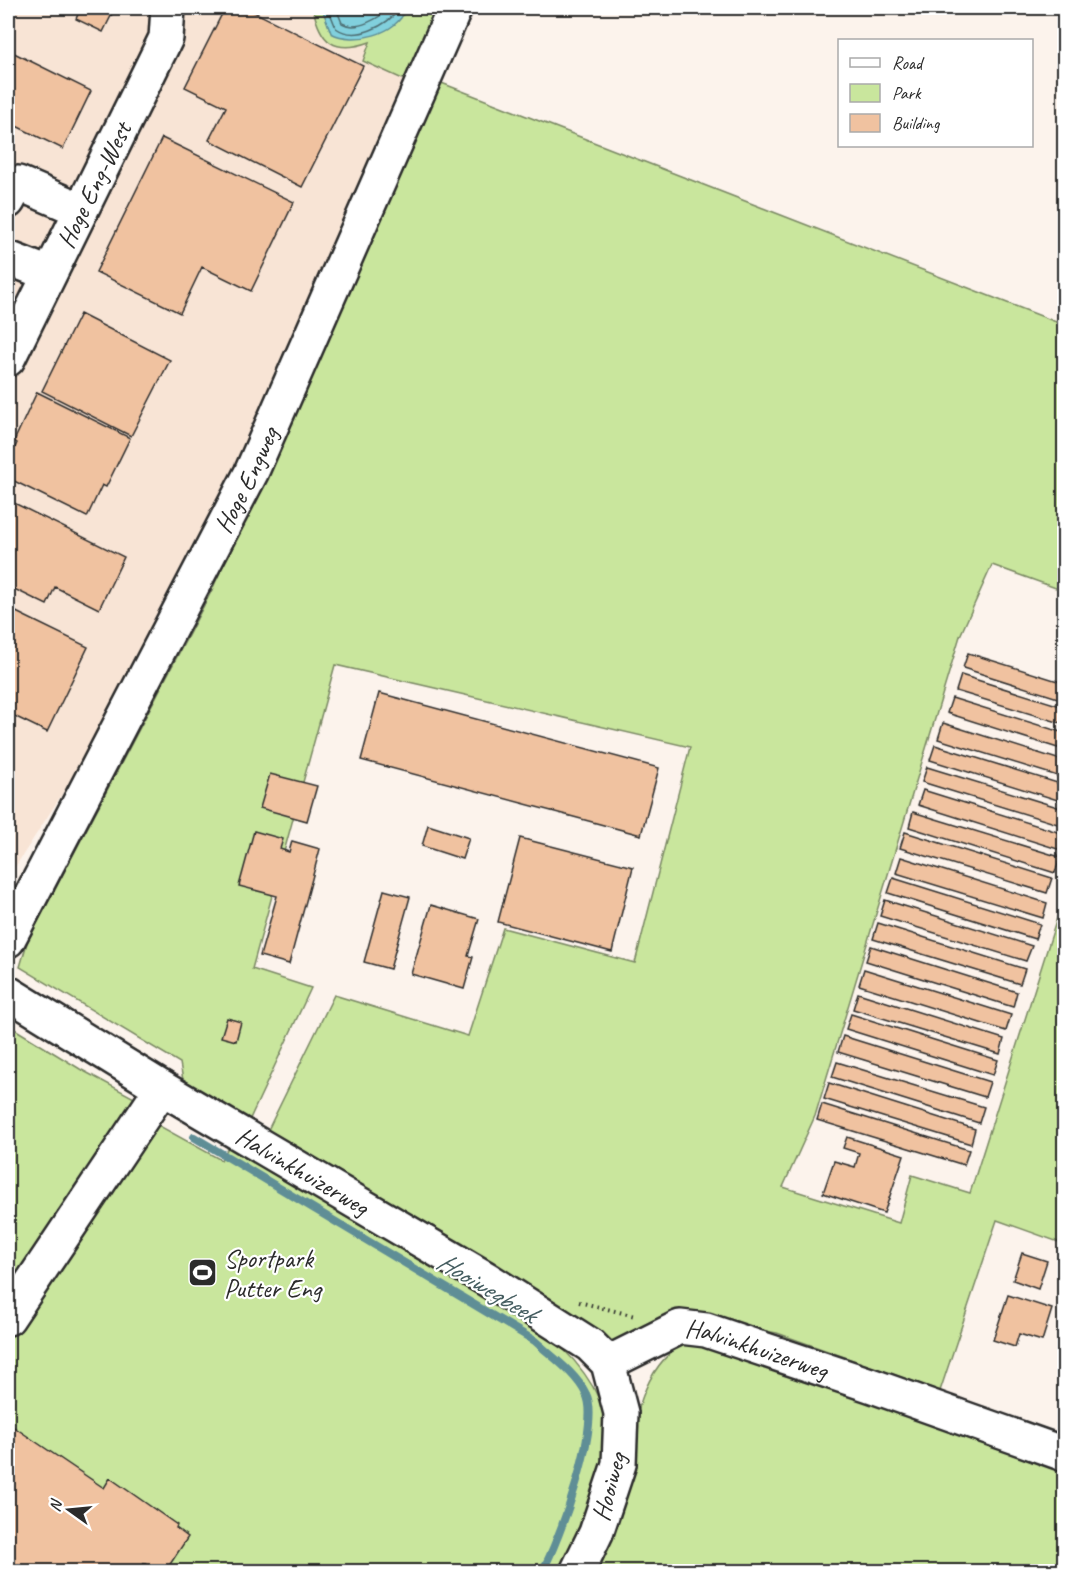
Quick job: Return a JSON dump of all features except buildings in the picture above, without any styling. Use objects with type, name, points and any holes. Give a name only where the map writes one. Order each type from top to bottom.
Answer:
[{"type":"street","name":"Hoge Eng-West","points":[[8,359],[17,316],[50,274],[166,38],[168,8]]},
{"type":"street","name":"Hoge Engweg","points":[[8,940],[251,473],[454,8]]},
{"type":"street","points":[[11,188],[81,210]]},
{"type":"street","points":[[8,258],[50,274]]},
{"type":"street","name":"Halvinkhuizerweg","points":[[8,993],[162,1088],[485,1278],[590,1345],[608,1363],[680,1327],[706,1330],[870,1384],[1065,1454]]},
{"type":"street","points":[[8,1318],[162,1088]]},
{"type":"street","name":"Hooiweg","points":[[577,1572],[596,1533],[619,1464],[621,1413],[608,1363]]},
{"type":"shaded area","points":[[8,8],[443,8],[239,470],[93,746],[8,878]]},
{"type":"green space","points":[[313,8],[442,8],[409,82],[363,61],[370,42],[347,47],[331,43],[320,29]]},
{"type":"green space","points":[[439,82],[1064,325],[1064,591],[992,565],[960,636],[815,1116],[783,1187],[899,1223],[912,1175],[970,1193],[1064,896],[1064,1244],[997,1220],[940,1391],[777,1333],[741,1327],[614,1344],[602,1340],[266,1134],[334,995],[468,1036],[503,928],[635,963],[690,747],[335,665],[252,969],[311,988],[248,1123],[184,1086],[180,1063],[20,967],[27,943],[212,590]]},
{"type":"green space","name":"Sportpark Putter Eng","points":[[8,1025],[80,1069],[138,1100],[134,1112],[221,1160],[230,1144],[547,1334],[560,1345],[583,1371],[592,1386],[600,1401],[608,1434],[605,1466],[569,1571],[8,1571]]},
{"type":"green space","points":[[682,1344],[708,1347],[798,1375],[1064,1470],[1064,1571],[598,1572],[619,1514],[636,1417],[643,1396],[652,1376],[665,1358]]},
{"type":"water","points":[[322,8],[406,8],[394,25],[385,31],[351,38],[331,33]]},
{"type":"waterway","name":"Hooiwegbeek","points":[[194,1137],[535,1341],[563,1365],[582,1386],[589,1409],[584,1455],[568,1510],[542,1572]]},
{"type":"place","name":"Sportpark Putter Eng","points":[[203,1273]]}]
